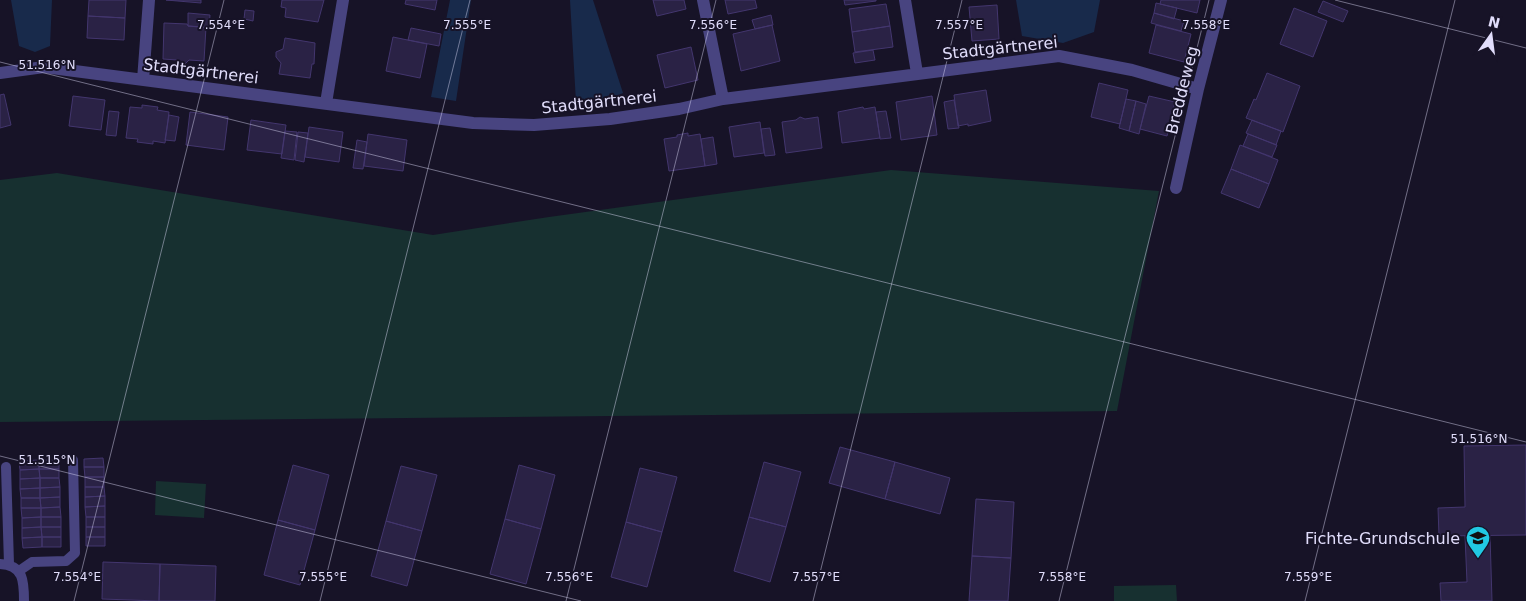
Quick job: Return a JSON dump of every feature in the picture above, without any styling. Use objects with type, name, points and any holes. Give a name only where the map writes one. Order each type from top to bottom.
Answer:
[{"type":"street","points":[[143,80],[149,0]]},
{"type":"street","points":[[326,103],[343,0]]},
{"type":"street","points":[[703,0],[722,99]]},
{"type":"street","points":[[905,0],[917,73]]},
{"type":"street","name":"Breddeweg","points":[[1176,188],[1198,88],[1221,0]]},
{"type":"street","name":"Stadtgärtnerei","points":[[0,73],[44,67],[473,123],[534,125],[640,116],[722,99],[1059,56],[1132,70],[1198,88]]},
{"type":"lane","points":[[19,572],[32,562],[66,561],[75,554],[73,460]]},
{"type":"lane","points":[[6,467],[4,564],[19,572],[24,584],[24,601]]},
{"type":"green space","points":[[891,170],[1159,191],[1117,411],[0,422],[0,180],[57,173],[433,235],[549,217]]},
{"type":"green space","points":[[156,481],[206,484],[204,518],[155,515]]},
{"type":"green space","points":[[1176,585],[1177,601],[1114,601],[1114,586]]},
{"type":"water","points":[[11,0],[52,0],[50,46],[35,52],[19,46]]},
{"type":"water","points":[[450,0],[471,0],[456,101],[431,97]]},
{"type":"water","points":[[570,0],[593,0],[623,93],[600,103],[576,102]]},
{"type":"water","points":[[1016,0],[1100,0],[1094,32],[1063,43],[1022,36]]},
{"type":"building","points":[[89,0],[126,0],[125,18],[88,16]]},
{"type":"building","points":[[166,0],[201,0],[201,3]]},
{"type":"building","points":[[282,0],[324,0],[318,22],[285,17],[286,8],[281,7]]},
{"type":"building","points":[[406,0],[437,0],[435,10],[405,4]]},
{"type":"building","points":[[653,0],[684,0],[686,9],[657,16]]},
{"type":"building","points":[[725,0],[755,0],[757,8],[728,14]]},
{"type":"building","points":[[844,0],[876,0],[876,1],[845,5]]},
{"type":"building","points":[[1161,0],[1200,0],[1197,13],[1160,4]]},
{"type":"building","points":[[1323,1],[1348,11],[1343,22],[1318,12]]},
{"type":"building","points":[[1156,3],[1177,8],[1174,19],[1154,13]]},
{"type":"building","points":[[886,4],[890,26],[852,32],[849,9]]},
{"type":"building","points":[[997,5],[999,39],[972,41],[969,7]]},
{"type":"building","points":[[1294,8],[1327,21],[1313,57],[1280,44]]},
{"type":"building","points":[[245,10],[254,11],[253,21],[244,19]]},
{"type":"building","points":[[188,13],[210,15],[209,28],[188,26]]},
{"type":"building","points":[[1154,13],[1184,21],[1181,31],[1151,23]]},
{"type":"building","points":[[771,15],[773,25],[755,29],[752,20]]},
{"type":"building","points":[[88,16],[125,18],[124,40],[87,38]]},
{"type":"building","points":[[164,23],[206,27],[204,61],[189,60],[185,64],[180,64],[177,60],[163,59]]},
{"type":"building","points":[[772,25],[780,61],[741,71],[733,34]]},
{"type":"building","points":[[1156,25],[1191,34],[1184,62],[1149,53]]},
{"type":"building","points":[[890,26],[893,47],[855,52],[852,32]]},
{"type":"building","points":[[411,28],[441,34],[439,46],[408,40]]},
{"type":"building","points":[[393,37],[427,44],[420,78],[386,71]]},
{"type":"building","points":[[285,38],[315,43],[314,64],[312,64],[310,78],[279,74],[281,63],[276,57],[276,52],[283,49]]},
{"type":"building","points":[[691,47],[698,80],[665,88],[657,55]]},
{"type":"building","points":[[873,50],[875,60],[855,63],[853,53]]},
{"type":"building","points":[[1267,73],[1300,86],[1283,132],[1246,118]]},
{"type":"building","points":[[1099,83],[1128,90],[1120,124],[1091,117]]},
{"type":"building","points":[[986,90],[991,121],[958,126],[954,95]]},
{"type":"building","points":[[4,94],[11,125],[0,128],[0,95]]},
{"type":"building","points":[[73,96],[105,100],[101,130],[69,126]]},
{"type":"building","points":[[932,96],[937,135],[901,140],[896,102]]},
{"type":"building","points":[[1149,96],[1175,102],[1167,136],[1140,129]]},
{"type":"building","points":[[1126,99],[1136,101],[1129,131],[1119,128]]},
{"type":"building","points":[[954,100],[959,128],[948,129],[944,102]]},
{"type":"building","points":[[1136,101],[1146,104],[1139,134],[1129,131]]},
{"type":"building","points":[[142,105],[158,107],[157,110],[169,112],[165,143],[153,141],[153,144],[137,142],[138,139],[126,138],[130,107],[142,108]]},
{"type":"building","points":[[863,107],[864,109],[875,107],[880,138],[842,143],[838,112]]},
{"type":"building","points":[[109,111],[119,112],[116,136],[106,135]]},
{"type":"building","points":[[886,111],[891,138],[880,139],[876,112]]},
{"type":"building","points":[[190,112],[228,117],[224,150],[186,145]]},
{"type":"building","points":[[169,115],[179,117],[175,141],[165,140]]},
{"type":"building","points":[[800,117],[805,119],[818,117],[822,148],[786,153],[782,122],[796,120]]},
{"type":"building","points":[[251,120],[286,125],[282,154],[247,150]]},
{"type":"building","points":[[1252,120],[1281,131],[1276,145],[1246,133]]},
{"type":"building","points":[[760,122],[764,153],[734,157],[729,127]]},
{"type":"building","points":[[309,127],[343,132],[339,162],[305,157]]},
{"type":"building","points":[[770,128],[775,155],[765,156],[761,129]]},
{"type":"building","points":[[285,131],[297,132],[294,160],[281,158]]},
{"type":"building","points":[[298,132],[308,133],[304,162],[295,160]]},
{"type":"building","points":[[688,133],[688,136],[700,134],[705,166],[669,171],[664,139]]},
{"type":"building","points":[[368,134],[407,140],[403,171],[364,166]]},
{"type":"building","points":[[1248,134],[1277,145],[1272,157],[1243,146]]},
{"type":"building","points":[[713,137],[717,164],[705,166],[701,139]]},
{"type":"building","points":[[357,140],[367,142],[363,169],[353,168]]},
{"type":"building","points":[[1240,145],[1278,160],[1269,184],[1231,169]]},
{"type":"building","points":[[1231,169],[1269,184],[1259,208],[1221,193]]},
{"type":"building","points":[[1526,445],[1526,535],[1439,536],[1438,508],[1465,507],[1464,446]]},
{"type":"building","points":[[840,447],[895,462],[885,499],[829,483]]},
{"type":"building","points":[[103,458],[104,467],[84,467],[84,459]]},
{"type":"building","points":[[39,460],[59,460],[59,469],[39,469]]},
{"type":"building","points":[[39,460],[39,469],[20,470],[19,461]]},
{"type":"building","points":[[764,462],[801,472],[786,527],[749,517]]},
{"type":"building","points":[[895,462],[950,478],[940,514],[885,499]]},
{"type":"building","points":[[293,465],[329,475],[315,530],[278,520]]},
{"type":"building","points":[[519,465],[555,475],[541,529],[505,519]]},
{"type":"building","points":[[401,466],[437,475],[422,531],[386,521]]},
{"type":"building","points":[[84,467],[104,467],[104,477],[85,477]]},
{"type":"building","points":[[640,468],[677,477],[662,532],[626,522]]},
{"type":"building","points":[[39,469],[59,469],[59,478],[40,478]]},
{"type":"building","points":[[39,469],[40,478],[20,479],[20,470]]},
{"type":"building","points":[[85,477],[104,477],[104,487],[85,487]]},
{"type":"building","points":[[40,478],[40,488],[20,489],[20,479]]},
{"type":"building","points":[[40,478],[59,478],[60,487],[40,488]]},
{"type":"building","points":[[60,487],[60,497],[40,498],[40,488]]},
{"type":"building","points":[[85,487],[104,487],[105,496],[85,497]]},
{"type":"building","points":[[40,488],[40,498],[21,498],[20,489]]},
{"type":"building","points":[[105,496],[105,506],[85,507],[85,497]]},
{"type":"building","points":[[60,497],[60,507],[41,508],[40,498]]},
{"type":"building","points":[[21,498],[40,498],[41,508],[21,508]]},
{"type":"building","points":[[976,499],[1014,502],[1011,558],[972,556]]},
{"type":"building","points":[[105,506],[105,517],[86,517],[85,507]]},
{"type":"building","points":[[60,507],[61,517],[41,517],[41,508]]},
{"type":"building","points":[[21,508],[41,508],[41,517],[22,518]]},
{"type":"building","points":[[41,517],[61,517],[61,527],[41,527]]},
{"type":"building","points":[[41,517],[41,527],[22,528],[22,518]]},
{"type":"building","points":[[86,517],[105,517],[105,527],[86,527]]},
{"type":"building","points":[[749,517],[786,527],[770,582],[734,571]]},
{"type":"building","points":[[505,519],[541,529],[526,584],[490,574]]},
{"type":"building","points":[[278,520],[315,530],[300,585],[264,575]]},
{"type":"building","points":[[386,521],[422,531],[407,586],[371,576]]},
{"type":"building","points":[[626,522],[662,532],[647,587],[611,577]]},
{"type":"building","points":[[41,527],[42,537],[22,538],[22,528]]},
{"type":"building","points":[[41,527],[61,527],[61,537],[42,537]]},
{"type":"building","points":[[86,527],[105,527],[105,537],[86,537]]},
{"type":"building","name":"Fichte-Grundschule","points":[[1490,535],[1492,601],[1441,601],[1440,583],[1467,582],[1465,536]]},
{"type":"building","points":[[42,537],[42,547],[23,548],[22,538]]},
{"type":"building","points":[[42,537],[61,537],[61,547],[42,547]]},
{"type":"building","points":[[86,537],[105,537],[105,546],[86,546]]},
{"type":"building","points":[[972,556],[1011,558],[1008,601],[969,601]]},
{"type":"building","points":[[103,562],[160,564],[159,601],[102,599]]},
{"type":"building","points":[[160,564],[216,566],[215,601],[159,601]]},
{"type":"place","name":"Fichte-Grundschule","points":[[1478,559]]}]
